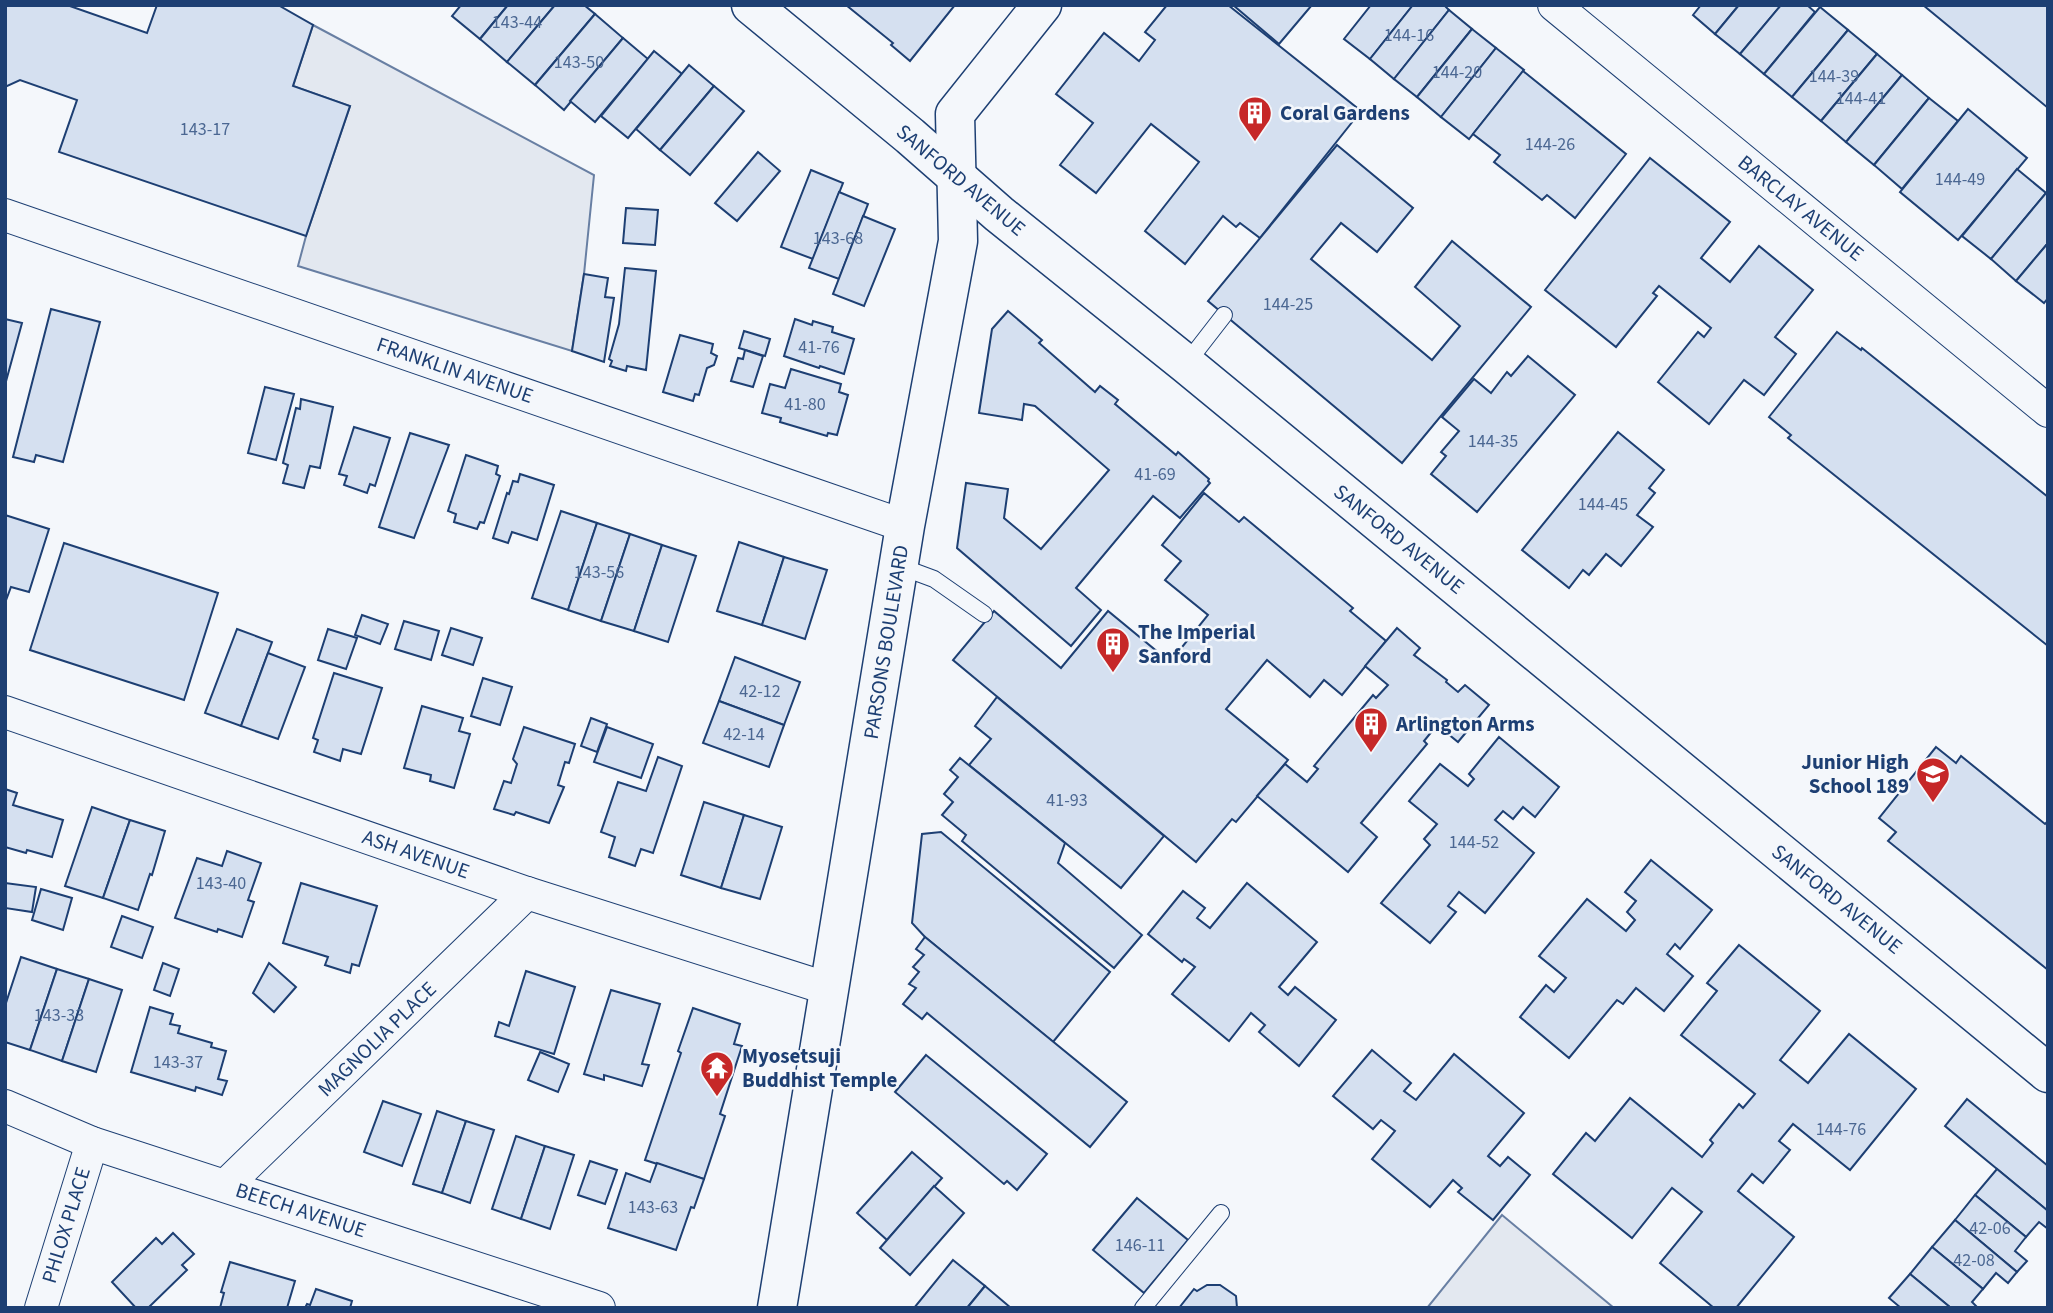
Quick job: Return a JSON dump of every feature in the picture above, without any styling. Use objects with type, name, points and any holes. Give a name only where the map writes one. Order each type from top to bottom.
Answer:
[{"type":"street","name":"SANFORD AVENUE","points":[[751,5],[999,214],[1186,364],[2048,1073]]},
{"type":"street","name":"PARSONS BOULEVARD","points":[[777,1308],[905,526],[958,241],[955,114],[1042,5]]},
{"type":"street","name":"BARCLAY AVENUE","points":[[1553,5],[2048,411]]},
{"type":"street","name":"FRANKLIN AVENUE","points":[[5,215],[905,526]]},
{"type":"street","name":"ASH AVENUE","points":[[5,712],[527,892],[829,989]]},
{"type":"street","name":"MAGNOLIA PLACE","points":[[226,1185],[527,892]]},
{"type":"street","name":"BEECH AVENUE","points":[[5,1106],[92,1143],[599,1308]]},
{"type":"street","name":"PHLOX PLACE","points":[[41,1308],[92,1143]]},
{"type":"lane","points":[[1186,364],[1224,315]]},
{"type":"lane","points":[[899,566],[934,579],[984,614]]},
{"type":"lane","points":[[1143,1308],[1222,1213]]},
{"type":"shaded area","points":[[313,25],[594,175],[584,274],[572,351],[298,266],[350,106],[293,86]]},
{"type":"shaded area","points":[[1502,1215],[1614,1308],[1427,1308]]},
{"type":"building","points":[[5,5],[67,5],[147,33],[157,5],[278,5],[313,25],[293,86],[350,106],[306,236],[59,152],[77,100],[20,80],[5,87]]},
{"type":"building","points":[[461,5],[508,5],[480,39],[452,16]]},
{"type":"building","points":[[508,5],[555,5],[507,62],[480,39]]},
{"type":"building","points":[[555,5],[584,5],[595,14],[535,85],[507,62]]},
{"type":"building","points":[[846,5],[955,5],[910,61],[891,45],[893,43]]},
{"type":"building","name":"Coral Gardens","points":[[1167,5],[1228,5],[1361,111],[1260,238],[1240,223],[1236,227],[1223,216],[1185,264],[1145,231],[1199,162],[1151,124],[1096,193],[1060,165],[1093,123],[1056,94],[1104,33],[1139,61],[1155,40],[1145,32]]},
{"type":"building","points":[[1233,5],[1312,5],[1279,44]]},
{"type":"building","points":[[1371,5],[1413,5],[1370,59],[1344,39]]},
{"type":"building","points":[[1413,5],[1444,5],[1449,10],[1394,79],[1370,59]]},
{"type":"building","points":[[1701,5],[1739,5],[1715,34],[1693,15]]},
{"type":"building","points":[[1739,5],[1781,5],[1740,54],[1715,34]]},
{"type":"building","points":[[1781,5],[1807,5],[1815,12],[1764,74],[1740,54]]},
{"type":"building","points":[[1923,5],[2048,5],[2048,108]]},
{"type":"building","points":[[1820,7],[1848,30],[1792,97],[1764,74]]},
{"type":"building","points":[[1449,10],[1472,29],[1417,97],[1394,79]]},
{"type":"building","points":[[595,14],[623,38],[564,110],[535,85]]},
{"type":"building","points":[[1472,29],[1496,48],[1441,117],[1417,97]]},
{"type":"building","points":[[1848,30],[1877,54],[1821,121],[1792,97]]},
{"type":"building","points":[[623,38],[648,59],[595,122],[570,101]]},
{"type":"building","points":[[1496,48],[1524,70],[1469,139],[1441,117]]},
{"type":"building","points":[[654,51],[682,74],[628,138],[601,116]]},
{"type":"building","points":[[1877,54],[1902,75],[1846,142],[1821,121]]},
{"type":"building","points":[[689,65],[714,86],[660,150],[636,129]]},
{"type":"building","points":[[1523,71],[1626,154],[1575,218],[1547,195],[1542,200],[1494,162],[1500,155],[1473,134]]},
{"type":"building","points":[[1902,75],[1929,98],[1874,165],[1846,142]]},
{"type":"building","points":[[714,86],[744,111],[690,175],[660,150]]},
{"type":"building","points":[[1929,98],[1958,121],[1902,189],[1874,165]]},
{"type":"building","points":[[1968,109],[2027,158],[1958,240],[1900,192]]},
{"type":"building","points":[[1337,145],[1413,208],[1377,252],[1341,223],[1311,259],[1432,360],[1460,326],[1415,287],[1452,241],[1531,307],[1402,463],[1208,301]]},
{"type":"building","points":[[758,152],[780,171],[737,221],[715,203]]},
{"type":"building","points":[[1650,158],[1730,222],[1701,258],[1730,282],[1759,246],[1813,290],[1775,337],[1796,354],[1764,395],[1744,380],[1709,424],[1658,382],[1698,332],[1704,337],[1711,328],[1659,286],[1653,293],[1657,296],[1616,347],[1545,290]]},
{"type":"building","points":[[2017,169],[2046,193],[1991,259],[1962,236]]},
{"type":"building","points":[[811,170],[843,183],[813,259],[781,247]]},
{"type":"building","points":[[839,192],[868,204],[839,279],[809,268]]},
{"type":"building","points":[[2046,193],[2048,243],[2016,281],[1991,259]]},
{"type":"building","points":[[626,208],[658,210],[655,245],[623,243]]},
{"type":"building","points":[[863,216],[895,229],[864,306],[833,294]]},
{"type":"building","points":[[2048,243],[2048,298],[2044,303],[2016,281]]},
{"type":"building","points":[[625,268],[656,271],[646,370],[627,366],[626,371],[610,366],[612,361],[609,359],[619,324]]},
{"type":"building","points":[[584,274],[608,278],[605,297],[614,298],[604,362],[572,351]]},
{"type":"building","points":[[51,309],[100,322],[63,462],[36,455],[34,462],[13,457]]},
{"type":"building","points":[[1008,311],[1042,340],[1039,343],[1095,392],[1100,386],[1118,400],[1115,404],[1176,455],[1178,452],[1209,479],[1210,483],[1180,518],[1153,496],[1076,588],[1101,610],[1071,646],[957,548],[966,483],[1008,489],[1004,518],[1041,549],[1109,470],[1035,406],[1024,404],[1022,420],[979,413],[992,329]]},
{"type":"building","points":[[5,319],[22,323],[5,385]]},
{"type":"building","points":[[795,319],[812,325],[813,321],[833,327],[832,332],[854,339],[844,374],[784,356]]},
{"type":"building","points":[[744,331],[770,339],[765,356],[739,348]]},
{"type":"building","points":[[1837,332],[1861,350],[1862,348],[2048,497],[2048,646],[1788,438],[1791,435],[1769,417]]},
{"type":"building","points":[[680,335],[713,344],[711,353],[717,356],[714,365],[707,368],[699,395],[695,394],[693,401],[663,392]]},
{"type":"building","points":[[745,350],[763,356],[753,387],[731,381],[738,358],[743,359]]},
{"type":"building","points":[[1528,356],[1575,395],[1477,512],[1431,474],[1446,456],[1441,452],[1459,431],[1442,417],[1474,379],[1491,393],[1507,372],[1511,376]]},
{"type":"building","points":[[791,369],[841,384],[839,392],[848,395],[837,435],[828,433],[827,436],[780,422],[781,418],[762,413],[770,384],[785,388]]},
{"type":"building","points":[[265,387],[294,394],[276,460],[248,453]]},
{"type":"building","points":[[301,399],[333,407],[320,468],[310,466],[304,488],[283,483],[288,465],[283,463],[296,408],[300,409]]},
{"type":"building","points":[[354,427],[390,438],[375,486],[370,484],[367,493],[344,485],[347,476],[339,474]]},
{"type":"building","points":[[1618,432],[1664,470],[1649,488],[1655,493],[1637,515],[1653,527],[1621,566],[1606,554],[1589,575],[1583,570],[1569,588],[1522,550]]},
{"type":"building","points":[[410,433],[449,445],[414,538],[379,527]]},
{"type":"building","points":[[466,455],[498,466],[496,474],[500,476],[484,523],[480,522],[477,529],[454,522],[456,514],[448,511]]},
{"type":"building","points":[[520,474],[554,485],[537,540],[512,532],[508,543],[493,538],[507,493],[509,494],[513,481],[518,482]]},
{"type":"building","name":"The Imperial Sanford","points":[[1204,493],[1239,522],[1244,517],[1353,608],[1350,611],[1386,641],[1342,695],[1324,680],[1310,697],[1267,660],[1226,709],[1288,760],[1236,822],[1232,819],[1196,862],[953,660],[994,611],[1061,668],[1108,611],[1170,662],[1208,615],[1165,580],[1181,561],[1162,545]]},
{"type":"building","points":[[561,511],[597,523],[568,610],[532,598]]},
{"type":"building","points":[[5,515],[49,529],[29,592],[11,587],[5,603]]},
{"type":"building","points":[[597,523],[630,534],[601,621],[568,610]]},
{"type":"building","points":[[630,534],[662,545],[634,631],[601,621]]},
{"type":"building","points":[[739,542],[784,557],[762,625],[717,611]]},
{"type":"building","points":[[64,543],[218,593],[184,700],[30,650]]},
{"type":"building","points":[[662,545],[696,556],[668,642],[634,631]]},
{"type":"building","points":[[784,557],[827,570],[805,639],[762,625]]},
{"type":"building","points":[[362,615],[388,624],[380,644],[355,635]]},
{"type":"building","points":[[404,621],[439,631],[431,660],[395,649]]},
{"type":"building","points":[[451,628],[482,638],[473,665],[442,655]]},
{"type":"building","name":"Arlington Arms","points":[[1397,628],[1420,648],[1414,655],[1447,680],[1446,682],[1458,692],[1465,685],[1489,705],[1458,742],[1437,725],[1424,741],[1427,744],[1361,823],[1377,837],[1348,872],[1257,796],[1285,764],[1307,782],[1318,769],[1314,766],[1373,695],[1376,698],[1388,685],[1365,666]]},
{"type":"building","points":[[237,629],[272,642],[241,726],[205,713]]},
{"type":"building","points":[[328,629],[357,638],[346,669],[318,660]]},
{"type":"building","points":[[268,653],[305,667],[278,739],[241,726]]},
{"type":"building","points":[[735,657],[800,682],[784,725],[719,701]]},
{"type":"building","points":[[334,673],[382,688],[361,754],[343,749],[340,761],[314,752],[318,740],[313,738]]},
{"type":"building","points":[[483,678],[512,687],[500,725],[471,716]]},
{"type":"building","points":[[997,697],[1164,836],[1121,888],[969,765],[991,739],[975,726]]},
{"type":"building","points":[[719,701],[784,725],[769,767],[703,743]]},
{"type":"building","points":[[422,706],[463,718],[459,731],[470,734],[454,788],[430,781],[431,775],[404,768]]},
{"type":"building","points":[[591,718],[607,724],[597,752],[581,746]]},
{"type":"building","points":[[524,727],[575,744],[569,763],[565,762],[558,785],[564,787],[549,823],[516,812],[514,815],[494,809],[504,781],[511,783],[517,764],[513,759]]},
{"type":"building","points":[[607,727],[653,744],[641,778],[594,762]]},
{"type":"building","points":[[1499,737],[1559,787],[1535,817],[1523,807],[1513,819],[1503,811],[1495,820],[1534,853],[1485,913],[1459,892],[1448,906],[1456,912],[1430,943],[1381,903],[1430,845],[1424,839],[1437,824],[1409,801],[1440,764],[1468,786],[1474,779],[1469,774]]},
{"type":"building","points":[[1936,747],[1956,763],[1961,756],[2045,824],[2048,821],[2048,970],[1888,841],[1896,832],[1879,818]]},
{"type":"building","points":[[658,757],[682,766],[653,853],[641,849],[635,866],[609,857],[615,837],[601,832],[618,782],[646,791]]},
{"type":"building","points":[[960,758],[1065,843],[1058,863],[1142,935],[1114,968],[962,841],[966,835],[942,815],[953,802],[944,794],[958,777],[950,770]]},
{"type":"building","points":[[5,789],[17,793],[13,805],[63,820],[52,857],[5,847]]},
{"type":"building","points":[[704,802],[744,815],[721,888],[681,875]]},
{"type":"building","points":[[92,807],[130,820],[103,898],[65,886]]},
{"type":"building","points":[[744,815],[782,827],[760,899],[721,888]]},
{"type":"building","points":[[130,820],[165,831],[138,910],[103,898]]},
{"type":"building","points":[[941,832],[1110,972],[1053,1042],[925,937],[912,923],[922,834]]},
{"type":"building","points":[[227,851],[261,863],[248,900],[254,902],[242,937],[175,918],[197,858],[222,866]]},
{"type":"building","points":[[1651,860],[1712,910],[1680,949],[1675,944],[1667,954],[1693,976],[1664,1011],[1636,988],[1623,1004],[1617,1000],[1569,1058],[1520,1017],[1546,985],[1554,992],[1566,978],[1539,956],[1587,899],[1626,931],[1635,920],[1627,912],[1636,901],[1625,892]]},
{"type":"building","points":[[5,883],[36,887],[32,912],[5,908]]},
{"type":"building","points":[[301,883],[377,906],[359,966],[352,964],[350,973],[325,965],[328,957],[283,943]]},
{"type":"building","points":[[1247,883],[1317,942],[1279,987],[1288,995],[1295,987],[1336,1020],[1299,1066],[1259,1032],[1265,1025],[1251,1013],[1229,1041],[1172,994],[1195,967],[1184,959],[1182,962],[1148,934],[1183,891],[1205,908],[1197,918],[1210,928]]},
{"type":"building","points":[[41,889],[72,898],[63,930],[32,920]]},
{"type":"building","points":[[122,916],[153,927],[142,958],[111,947]]},
{"type":"building","points":[[925,937],[1127,1102],[1090,1147],[927,1013],[922,1019],[903,1004],[916,988],[909,984],[919,972],[913,967],[924,955],[916,949]]},
{"type":"building","points":[[1739,945],[1820,1011],[1780,1060],[1808,1083],[1849,1034],[1916,1089],[1850,1170],[1793,1124],[1779,1141],[1790,1150],[1763,1183],[1752,1174],[1738,1191],[1794,1237],[1736,1308],[1714,1308],[1660,1263],[1702,1212],[1672,1188],[1632,1238],[1553,1174],[1586,1133],[1595,1141],[1630,1098],[1702,1157],[1713,1143],[1710,1140],[1739,1104],[1743,1108],[1755,1094],[1681,1035],[1717,991],[1707,983]]},
{"type":"building","points":[[21,957],[57,969],[30,1050],[5,1042],[5,1006]]},
{"type":"building","points":[[163,963],[179,969],[170,996],[154,990]]},
{"type":"building","points":[[269,963],[296,987],[274,1012],[253,993]]},
{"type":"building","points":[[57,969],[89,979],[62,1061],[30,1050]]},
{"type":"building","points":[[526,971],[575,987],[554,1054],[495,1036],[499,1022],[509,1026]]},
{"type":"building","points":[[89,979],[122,990],[96,1072],[62,1061]]},
{"type":"building","points":[[611,990],[660,1004],[642,1064],[649,1065],[642,1086],[604,1075],[604,1080],[584,1074]]},
{"type":"building","points":[[150,1007],[173,1014],[170,1024],[180,1026],[178,1033],[212,1043],[211,1047],[226,1051],[218,1079],[227,1081],[222,1095],[196,1087],[195,1091],[131,1072]]},
{"type":"building","points":[[693,1008],[740,1024],[734,1044],[742,1046],[720,1114],[725,1116],[704,1179],[645,1160],[681,1053],[678,1051]]},
{"type":"building","points":[[1372,1050],[1411,1083],[1404,1091],[1416,1100],[1454,1054],[1524,1113],[1488,1156],[1500,1166],[1508,1157],[1530,1175],[1493,1220],[1458,1192],[1462,1188],[1453,1180],[1430,1207],[1372,1159],[1395,1131],[1381,1120],[1373,1129],[1333,1096]]},
{"type":"building","points":[[540,1052],[569,1064],[558,1092],[528,1080]]},
{"type":"building","points":[[926,1055],[1047,1154],[1017,1190],[1007,1181],[1004,1184],[895,1092]]},
{"type":"building","points":[[1967,1099],[2048,1166],[2048,1211],[1945,1126]]},
{"type":"building","points":[[383,1101],[421,1114],[402,1166],[364,1152]]},
{"type":"building","points":[[437,1111],[466,1121],[442,1193],[413,1184]]},
{"type":"building","points":[[466,1121],[494,1130],[470,1203],[442,1193]]},
{"type":"building","points":[[516,1136],[545,1146],[521,1219],[492,1209]]},
{"type":"building","points":[[545,1146],[574,1155],[550,1229],[521,1219]]},
{"type":"building","points":[[912,1152],[942,1178],[887,1240],[857,1213]]},
{"type":"building","points":[[590,1161],[617,1170],[605,1204],[578,1195]]},
{"type":"building","points":[[657,1163],[704,1179],[676,1250],[608,1228],[626,1173],[650,1182]]},
{"type":"building","points":[[1997,1169],[2048,1211],[2048,1229],[2039,1222],[2026,1237],[1975,1195]]},
{"type":"building","points":[[934,1186],[964,1213],[910,1275],[880,1248]]},
{"type":"building","points":[[1975,1195],[2026,1237],[2015,1251],[2027,1261],[2017,1272],[1955,1220]]},
{"type":"building","points":[[1137,1198],[1188,1240],[1144,1293],[1093,1250]]},
{"type":"building","points":[[1955,1220],[2017,1272],[2008,1283],[1996,1273],[1983,1289],[1932,1247]]},
{"type":"building","points":[[173,1233],[194,1254],[182,1265],[187,1270],[148,1308],[136,1308],[112,1282],[156,1238],[162,1244]]},
{"type":"building","points":[[1932,1247],[1983,1289],[1972,1302],[1978,1308],[1951,1308],[1910,1274]]},
{"type":"building","points":[[953,1260],[985,1286],[967,1308],[914,1308]]},
{"type":"building","points":[[230,1262],[295,1281],[287,1308],[220,1308],[224,1293],[221,1292]]},
{"type":"building","points":[[1910,1274],[1951,1308],[1901,1308],[1889,1298]]},
{"type":"building","points":[[1207,1285],[1220,1285],[1236,1296],[1237,1308],[1179,1308],[1194,1289],[1197,1291]]},
{"type":"building","points":[[985,1286],[1011,1308],[967,1308]]},
{"type":"building","points":[[316,1289],[352,1301],[350,1308],[305,1308],[307,1304],[310,1305]]},
{"type":"place","name":"Coral Gardens","points":[[1255,143]]},
{"type":"place","name":"The Imperial Sanford","points":[[1113,674]]},
{"type":"place","name":"Arlington Arms","points":[[1371,754]]},
{"type":"place","name":"Junior High School 189","points":[[1933,804]]},
{"type":"place","name":"Myosetsuji Buddhist Temple","points":[[717,1098]]}]
